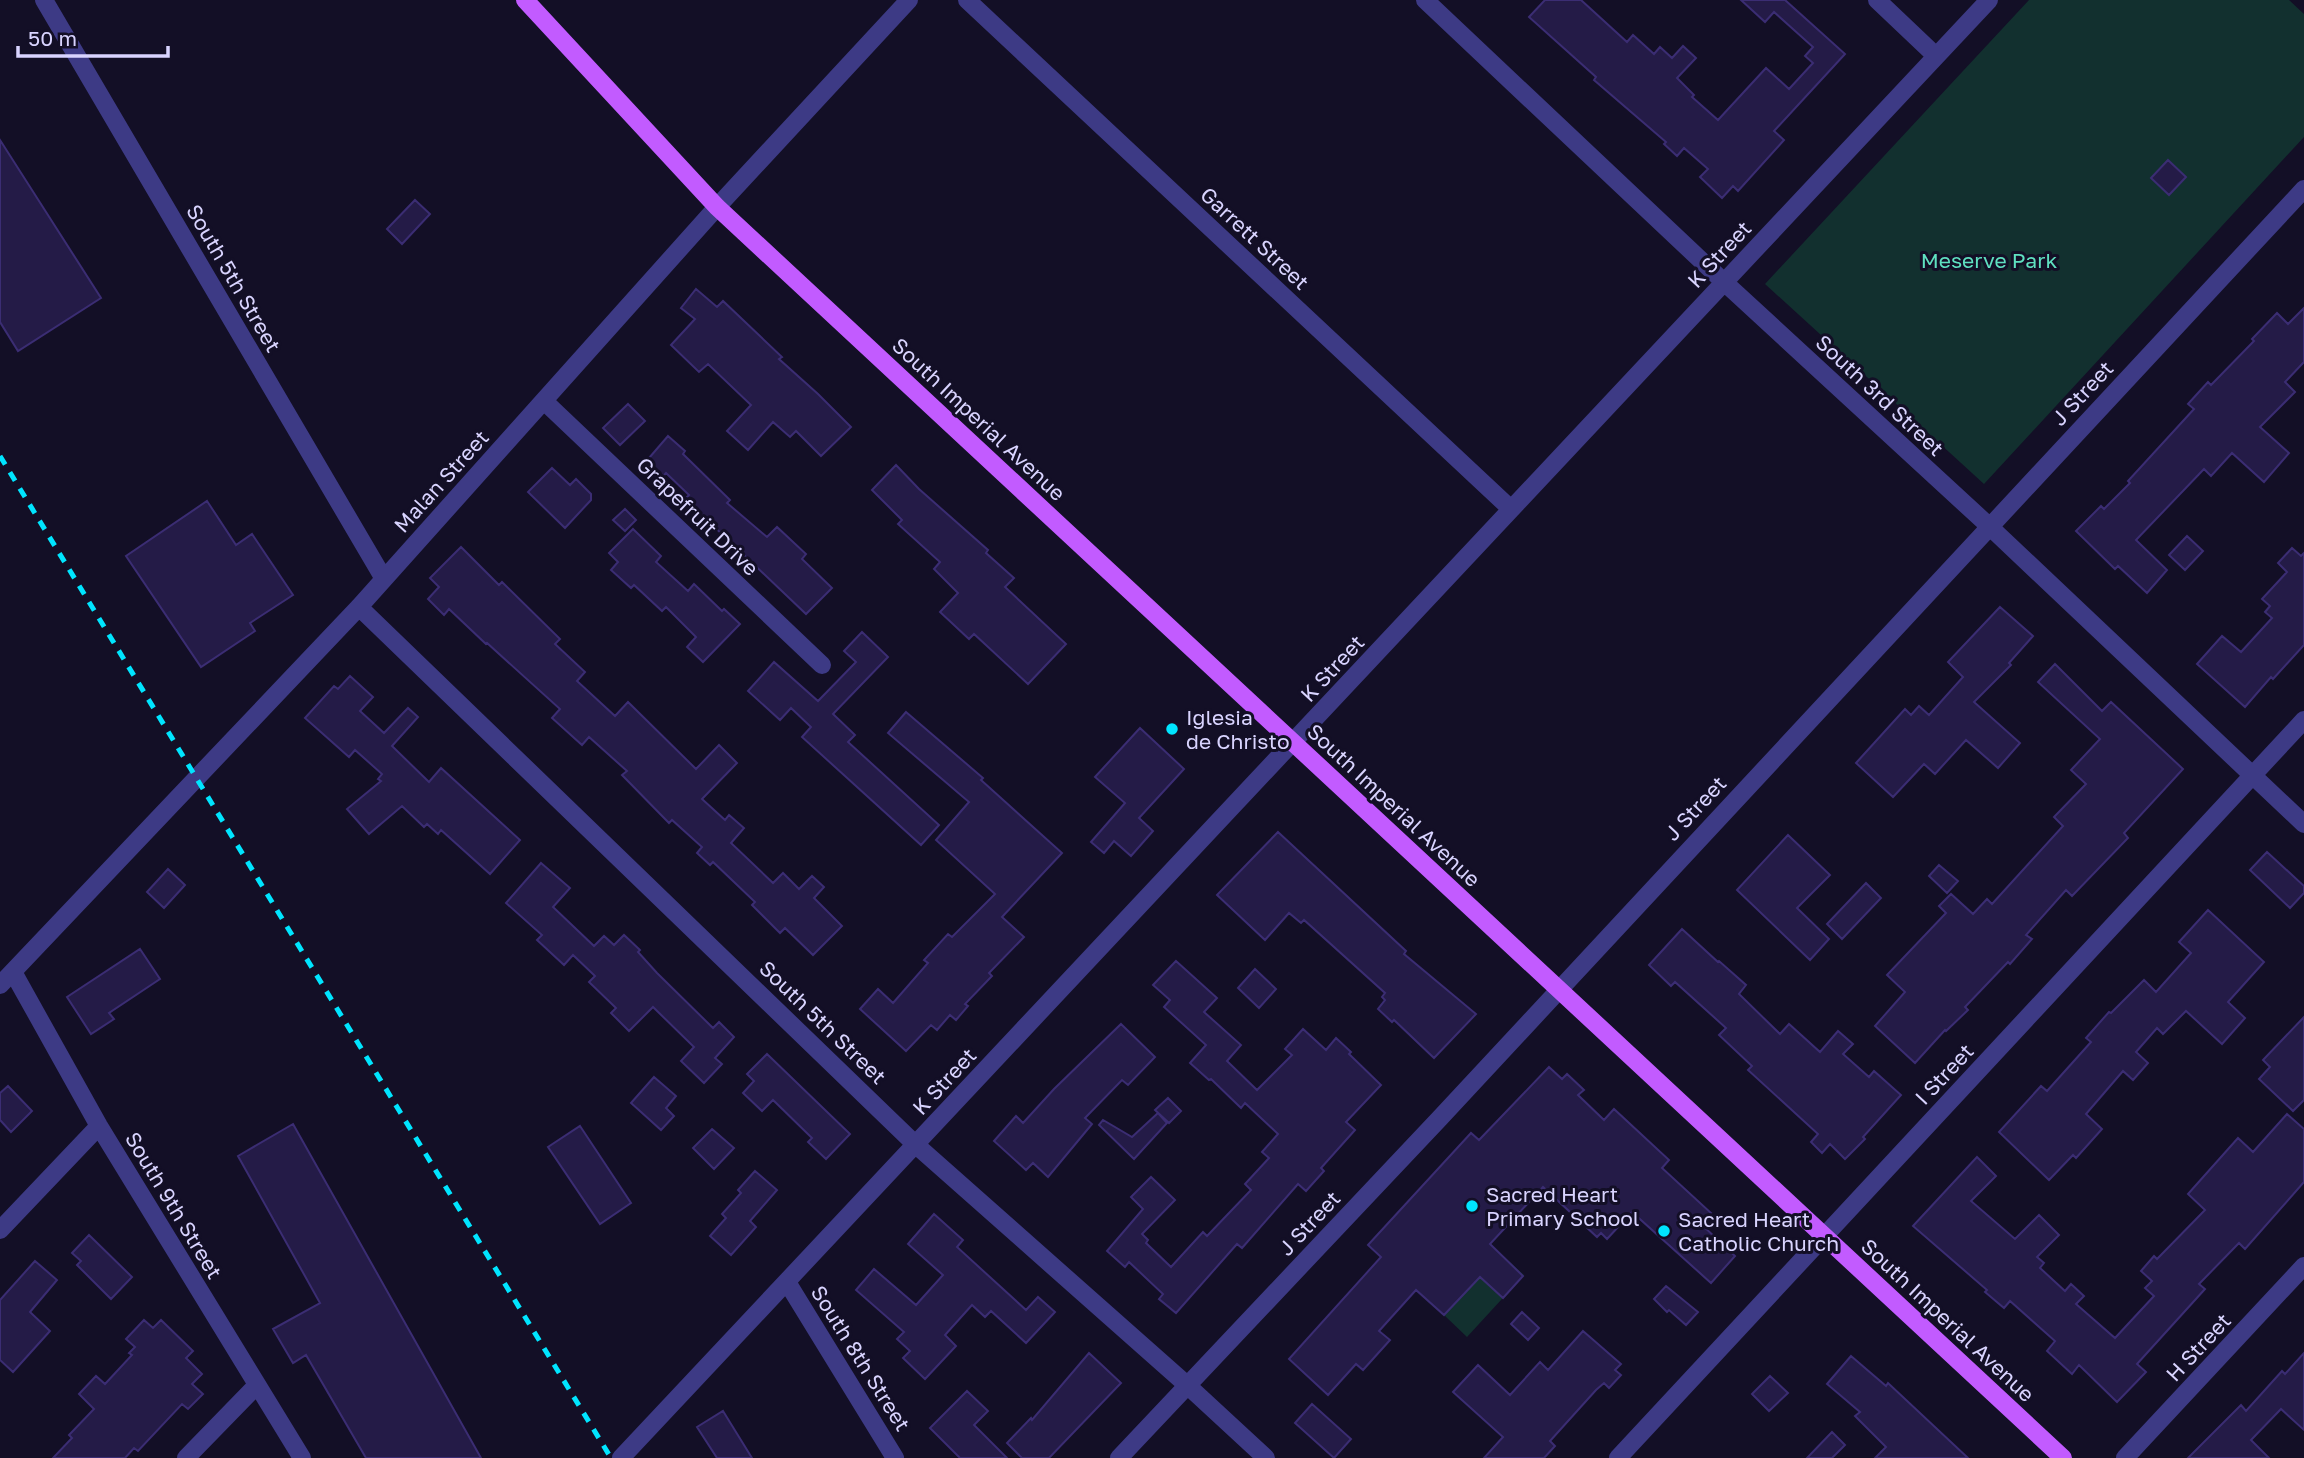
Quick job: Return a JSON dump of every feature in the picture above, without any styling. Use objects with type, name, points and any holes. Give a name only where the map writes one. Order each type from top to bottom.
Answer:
[{"type":"main road","name":"South Imperial Avenue","points":[[525,0],[718,207],[2063,1458]]},
{"type":"street","name":"South 5th Street","points":[[44,0],[384,579]]},
{"type":"street","name":"Malan Street","points":[[6,978],[359,607],[718,207],[909,0]]},
{"type":"street","name":"Garrett Street","points":[[967,0],[1511,509]]},
{"type":"street","name":"South 3rd Street","points":[[1425,0],[2304,824]]},
{"type":"street","points":[[1877,0],[1936,56]]},
{"type":"street","name":"K Street","points":[[621,1458],[1989,0]]},
{"type":"street","name":"J Street","points":[[1119,1458],[2304,189]]},
{"type":"street","name":"Grapefruit Drive","points":[[544,401],[822,665]]},
{"type":"street","name":"South 5th Street","points":[[359,607],[916,1145],[1266,1458]]},
{"type":"street","name":"I Street","points":[[1618,1458],[2304,720]]},
{"type":"street","name":"South 9th Street","points":[[6,978],[302,1458]]},
{"type":"street","points":[[0,1230],[99,1126]]},
{"type":"street","name":"H Street","points":[[2124,1458],[2304,1266]]},
{"type":"street","name":"South 8th Street","points":[[787,1282],[895,1458]]},
{"type":"street","points":[[186,1458],[257,1385]]},
{"type":"green space","name":"Meserve Park","points":[[2029,0],[2289,0],[2304,14],[2304,137],[1984,484],[1765,284]]},
{"type":"green space","points":[[1501,1254],[1524,1275],[1467,1337],[1444,1315]]},
{"type":"building","points":[[1545,0],[1581,0],[1627,42],[1633,35],[1654,54],[1660,47],[1672,58],[1683,46],[1696,58],[1677,78],[1694,95],[1692,97],[1718,120],[1766,68],[1789,89],[1813,63],[1805,56],[1813,47],[1774,12],[1765,22],[1741,0],[1785,0],[1845,54],[1774,131],[1784,140],[1738,191],[1733,186],[1722,198],[1700,177],[1708,169],[1684,148],[1677,156],[1664,144],[1666,142],[1594,80],[1596,77],[1529,17]]},
{"type":"building","points":[[0,140],[101,298],[18,351],[0,322]]},
{"type":"building","points":[[2168,160],[2186,177],[2169,195],[2151,178]]},
{"type":"building","points":[[415,200],[430,214],[402,244],[387,229]]},
{"type":"building","points":[[696,289],[717,307],[723,301],[851,427],[821,456],[796,431],[790,437],[773,422],[748,450],[727,431],[751,405],[708,364],[699,372],[671,345],[695,319],[681,308]]},
{"type":"building","points":[[2304,308],[2304,362],[2285,382],[2295,392],[2260,427],[2289,453],[2264,482],[2232,453],[2211,476],[2204,469],[2136,540],[2167,570],[2147,593],[2118,566],[2115,569],[2076,531],[2101,506],[2104,509],[2130,483],[2128,481],[2194,409],[2188,404],[2208,382],[2211,385],[2277,313],[2288,324]]},
{"type":"building","points":[[628,404],[645,421],[620,445],[603,428]]},
{"type":"building","points":[[668,436],[730,500],[727,503],[767,537],[777,527],[806,554],[802,559],[832,588],[806,614],[685,499],[689,495],[666,473],[660,480],[643,465]]},
{"type":"building","points":[[896,465],[988,550],[986,553],[1014,578],[1005,587],[1066,644],[1028,684],[974,634],[969,639],[940,612],[958,593],[934,569],[940,562],[898,524],[902,520],[872,490]]},
{"type":"building","points":[[552,468],[570,485],[576,479],[591,494],[591,500],[565,528],[528,492]]},
{"type":"building","points":[[207,501],[236,545],[252,534],[293,595],[250,623],[255,631],[201,667],[126,556]]},
{"type":"building","points":[[625,509],[636,520],[625,531],[613,520]]},
{"type":"building","points":[[633,529],[661,556],[656,562],[688,591],[694,584],[740,624],[703,662],[687,647],[696,637],[666,607],[662,611],[634,585],[631,588],[611,570],[618,562],[609,553]]},
{"type":"building","points":[[2187,536],[2203,551],[2185,570],[2169,555]]},
{"type":"building","points":[[461,547],[499,585],[502,582],[560,639],[555,644],[585,672],[577,681],[615,716],[628,702],[696,769],[719,745],[737,763],[702,799],[725,820],[729,815],[744,828],[731,843],[773,883],[783,873],[799,889],[812,876],[824,887],[814,898],[842,926],[813,955],[785,928],[780,933],[752,905],[755,902],[713,862],[710,865],[697,853],[702,847],[672,820],[669,823],[622,775],[627,771],[589,737],[582,745],[552,718],[560,709],[449,609],[444,615],[428,599],[439,587],[430,578]]},
{"type":"building","points":[[2292,548],[2301,556],[2304,553],[2304,645],[2245,707],[2197,664],[2222,636],[2241,652],[2272,618],[2265,612],[2270,606],[2262,599],[2287,572],[2278,563]]},
{"type":"building","points":[[2000,607],[2033,636],[2009,663],[2011,665],[1974,702],[2020,743],[1998,768],[1966,740],[1935,774],[1924,764],[1893,797],[1856,763],[1905,709],[1911,715],[1919,706],[1929,715],[1963,677],[1948,662]]},
{"type":"building","points":[[862,632],[888,657],[833,714],[855,735],[848,742],[939,825],[921,845],[802,737],[811,727],[791,708],[780,720],[748,691],[774,662],[818,701],[856,662],[844,651]]},
{"type":"building","points":[[2055,664],[2102,711],[2111,702],[2183,769],[2124,833],[2128,838],[2072,896],[2066,890],[2026,935],[2032,939],[1965,1007],[1968,1010],[1945,1030],[1915,1063],[1875,1026],[1905,992],[1887,975],[1946,913],[1939,906],[1951,894],[1973,914],[1987,899],[1992,904],[2063,826],[2054,817],[2086,784],[2071,770],[2100,739],[2038,682]]},
{"type":"building","points":[[350,676],[373,697],[360,711],[384,733],[408,708],[418,717],[392,746],[429,782],[441,768],[520,840],[490,874],[441,830],[438,834],[427,824],[424,827],[402,806],[369,834],[347,809],[381,781],[378,779],[382,774],[355,750],[349,757],[305,718],[334,686],[338,689]]},
{"type":"building","points":[[906,712],[983,778],[981,780],[1062,853],[1002,917],[1024,937],[989,973],[992,976],[965,1004],[968,1006],[956,1020],[950,1015],[937,1030],[931,1025],[906,1051],[860,1009],[878,989],[893,1003],[928,963],[924,960],[948,934],[952,937],[995,894],[936,840],[969,802],[888,733]]},
{"type":"building","points":[[1140,728],[1184,769],[1139,818],[1153,831],[1131,856],[1114,841],[1104,853],[1091,842],[1125,803],[1095,777]]},
{"type":"building","points":[[1278,832],[1406,951],[1404,954],[1476,1014],[1434,1058],[1394,1020],[1392,1022],[1378,1009],[1385,1000],[1382,997],[1385,993],[1304,920],[1301,923],[1289,913],[1265,940],[1217,895]]},
{"type":"building","points":[[1788,835],[1830,875],[1797,908],[1829,939],[1810,960],[1737,890]]},
{"type":"building","points":[[2267,852],[2304,886],[2304,893],[2290,908],[2250,870]]},
{"type":"building","points":[[541,863],[570,888],[553,907],[594,946],[604,936],[614,945],[624,935],[640,950],[638,952],[657,973],[713,1028],[719,1022],[734,1037],[715,1058],[722,1064],[704,1083],[681,1061],[694,1047],[653,1007],[629,1031],[611,1013],[616,1008],[589,982],[595,976],[573,955],[564,965],[537,940],[542,935],[506,903]]},
{"type":"building","points":[[1939,865],[1958,881],[1947,893],[1929,876]]},
{"type":"building","points":[[168,869],[185,885],[164,908],[147,892]]},
{"type":"building","points":[[1866,883],[1881,898],[1842,939],[1827,924]]},
{"type":"building","points":[[2208,910],[2264,962],[2228,1002],[2245,1018],[2222,1044],[2186,1011],[2163,1034],[2157,1028],[2136,1052],[2148,1063],[2133,1080],[2123,1071],[2086,1114],[2102,1129],[2076,1158],[2073,1155],[2049,1180],[1999,1132],[2041,1086],[2047,1091],[2091,1042],[2086,1038],[2109,1012],[2144,980],[2156,992],[2191,953],[2179,942]]},
{"type":"building","points":[[1682,929],[1746,985],[1739,994],[1780,1034],[1789,1024],[1820,1052],[1838,1031],[1853,1044],[1843,1054],[1869,1077],[1874,1071],[1901,1095],[1845,1159],[1830,1144],[1822,1153],[1811,1142],[1818,1134],[1748,1070],[1752,1066],[1719,1035],[1726,1028],[1675,982],[1671,986],[1649,965]]},
{"type":"building","points":[[140,949],[160,979],[109,1013],[114,1019],[91,1034],[67,997]]},
{"type":"building","points":[[1176,961],[1217,998],[1204,1012],[1241,1045],[1227,1061],[1257,1090],[1292,1055],[1285,1049],[1303,1029],[1326,1050],[1336,1038],[1381,1085],[1346,1122],[1355,1130],[1321,1168],[1324,1171],[1306,1191],[1298,1184],[1242,1248],[1237,1244],[1176,1313],[1159,1299],[1163,1294],[1129,1262],[1125,1267],[1107,1251],[1143,1209],[1131,1197],[1151,1177],[1175,1200],[1142,1234],[1148,1240],[1146,1243],[1171,1267],[1203,1232],[1207,1236],[1251,1190],[1245,1184],[1269,1158],[1262,1152],[1278,1134],[1245,1103],[1241,1108],[1190,1063],[1206,1045],[1164,1007],[1170,1000],[1153,985]]},
{"type":"building","points":[[1255,969],[1276,989],[1259,1008],[1238,988]]},
{"type":"building","points":[[2304,1017],[2304,1100],[2293,1111],[2259,1079],[2270,1067],[2263,1060]]},
{"type":"building","points":[[1121,1024],[1155,1057],[1128,1085],[1122,1080],[1085,1118],[1092,1124],[1048,1177],[1033,1163],[1026,1170],[994,1141],[1016,1116],[1023,1123]]},
{"type":"building","points":[[767,1054],[850,1134],[826,1159],[808,1142],[812,1138],[773,1100],[762,1111],[743,1093],[754,1081],[747,1074]]},
{"type":"building","points":[[1549,1067],[1562,1079],[1567,1074],[1584,1090],[1578,1095],[1604,1120],[1614,1109],[1669,1160],[1662,1168],[1711,1213],[1701,1224],[1735,1256],[1711,1283],[1632,1212],[1607,1239],[1601,1233],[1597,1237],[1543,1187],[1490,1244],[1523,1276],[1503,1298],[1480,1277],[1444,1315],[1416,1290],[1379,1331],[1390,1340],[1363,1370],[1356,1364],[1328,1395],[1289,1359],[1381,1257],[1368,1245],[1471,1133],[1479,1140]]},
{"type":"building","points":[[654,1077],[676,1096],[666,1108],[674,1116],[661,1130],[631,1103]]},
{"type":"building","points":[[8,1086],[32,1111],[11,1132],[0,1120],[0,1093]]},
{"type":"building","points":[[1168,1098],[1181,1111],[1169,1123],[1155,1110]]},
{"type":"building","points":[[1158,1113],[1167,1123],[1134,1159],[1099,1125],[1103,1120],[1132,1137]]},
{"type":"building","points":[[2287,1114],[2304,1129],[2304,1182],[2245,1249],[2239,1243],[2199,1284],[2205,1289],[2137,1364],[2146,1372],[2117,1402],[2079,1365],[2072,1374],[2047,1351],[2055,1341],[2010,1301],[2004,1308],[1913,1226],[1977,1157],[1996,1176],[1971,1201],[2015,1239],[2039,1215],[2059,1235],[2037,1257],[2044,1263],[2040,1268],[2065,1291],[2071,1284],[2084,1296],[2076,1304],[2115,1338],[2154,1296],[2145,1288],[2152,1281],[2141,1271],[2154,1256],[2157,1259],[2205,1210],[2188,1194],[2238,1138],[2253,1152]]},
{"type":"building","points":[[293,1124],[481,1458],[366,1458],[306,1355],[293,1363],[273,1329],[320,1303],[238,1156]]},
{"type":"building","points":[[580,1126],[631,1203],[600,1224],[548,1147]]},
{"type":"building","points":[[712,1129],[734,1148],[714,1169],[693,1148]]},
{"type":"building","points":[[755,1171],[777,1190],[750,1221],[756,1227],[731,1255],[710,1236],[726,1218],[722,1214],[741,1193],[738,1190]]},
{"type":"building","points":[[934,1214],[963,1240],[957,1247],[1026,1310],[1038,1297],[1055,1312],[1026,1343],[991,1311],[985,1317],[972,1305],[945,1335],[956,1346],[925,1379],[903,1358],[910,1351],[897,1339],[904,1332],[856,1290],[874,1269],[916,1305],[943,1275],[908,1244]]},
{"type":"building","points":[[89,1235],[132,1277],[111,1299],[77,1265],[81,1261],[72,1253]]},
{"type":"building","points":[[35,1261],[57,1280],[30,1312],[50,1331],[13,1372],[0,1360],[0,1300]]},
{"type":"building","points":[[1666,1286],[1698,1312],[1686,1325],[1654,1299]]},
{"type":"building","points":[[1522,1312],[1539,1328],[1528,1340],[1511,1324]]},
{"type":"building","points":[[144,1320],[153,1328],[161,1320],[193,1351],[186,1358],[202,1374],[192,1384],[203,1394],[188,1409],[182,1404],[138,1451],[134,1448],[125,1458],[53,1458],[72,1438],[69,1435],[94,1409],[79,1394],[96,1376],[105,1384],[132,1355],[129,1353],[135,1347],[126,1339]]},
{"type":"building","points":[[1583,1331],[1621,1364],[1615,1370],[1621,1375],[1609,1388],[1604,1383],[1596,1390],[1550,1441],[1555,1446],[1544,1458],[1484,1458],[1503,1437],[1453,1392],[1478,1365],[1510,1395],[1540,1362],[1548,1370]]},
{"type":"building","points":[[1089,1353],[1121,1383],[1049,1458],[1022,1458],[1007,1443],[1031,1418],[1032,1420]]},
{"type":"building","points":[[2304,1353],[2304,1430],[2281,1409],[2251,1440],[2269,1458],[2188,1458],[2241,1405],[2246,1411],[2282,1371],[2285,1374]]},
{"type":"building","points":[[1851,1356],[1886,1386],[1888,1383],[1968,1458],[1875,1458],[1886,1447],[1855,1416],[1860,1412],[1827,1384]]},
{"type":"building","points":[[1770,1376],[1788,1393],[1769,1411],[1752,1394]]},
{"type":"building","points":[[967,1391],[988,1411],[974,1425],[1007,1458],[960,1458],[930,1428]]},
{"type":"building","points":[[1312,1404],[1351,1439],[1334,1458],[1295,1423]]},
{"type":"building","points":[[723,1411],[752,1458],[717,1458],[697,1427]]},
{"type":"building","points":[[1832,1432],[1845,1445],[1832,1458],[1807,1458]]},
{"type":"railway","points":[[0,456],[611,1458]]},
{"type":"place","name":"Iglesia de Christo","points":[[1172,729]]},
{"type":"place","name":"Sacred Heart Primary School","points":[[1472,1206]]},
{"type":"place","name":"Sacred Heart Catholic Church","points":[[1664,1231]]}]
